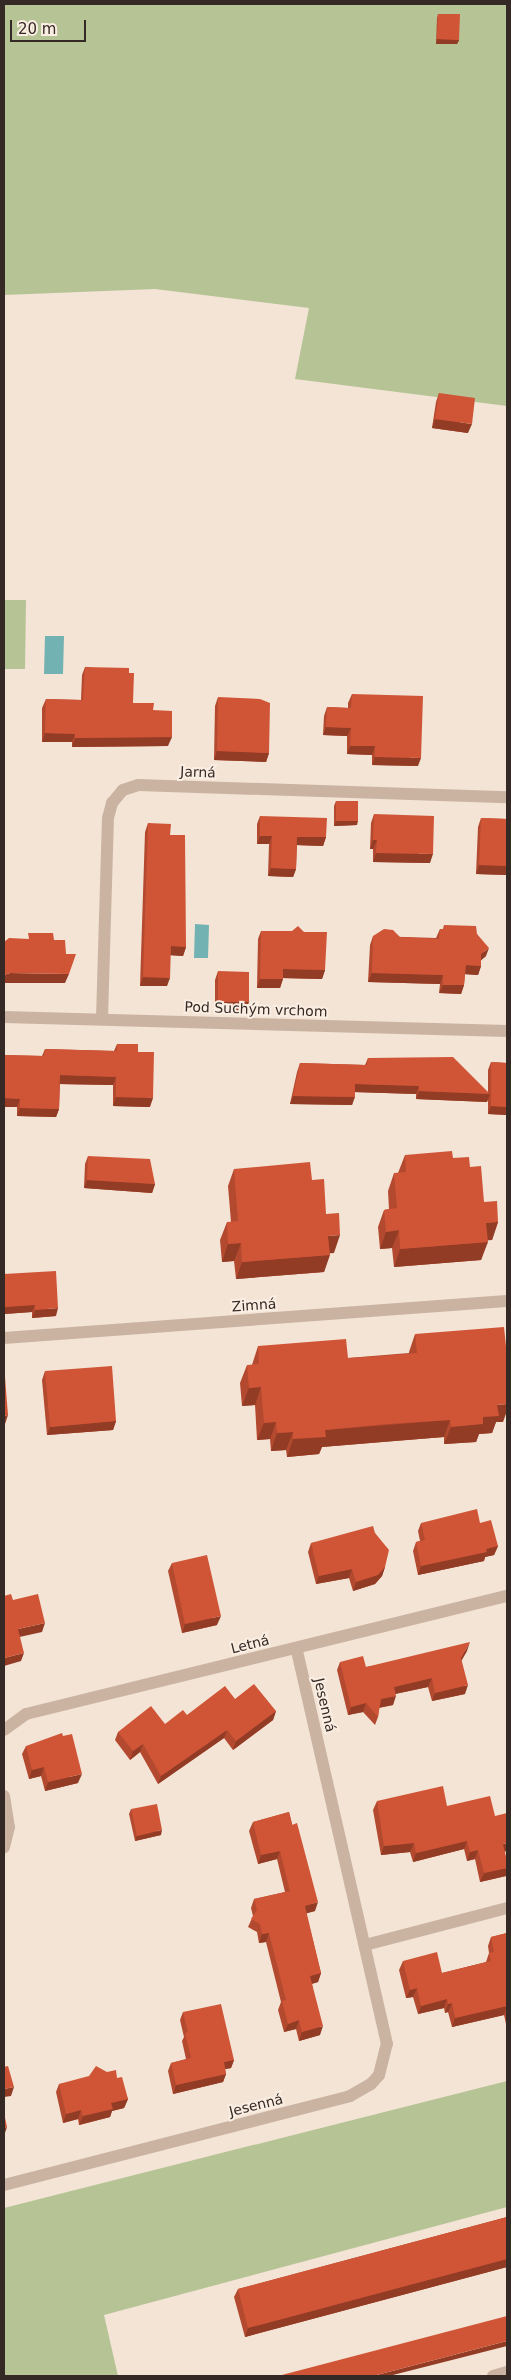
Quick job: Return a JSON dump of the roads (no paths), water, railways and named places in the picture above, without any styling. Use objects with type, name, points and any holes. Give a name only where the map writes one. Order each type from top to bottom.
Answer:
[{"type":"street","name":"Jarná","points":[[102,1019],[109,810],[117,796],[130,787],[507,797]]},
{"type":"street","name":"Pod Suchým vrchom","points":[[4,1017],[507,1031]]},
{"type":"street","name":"Zimná","points":[[4,1338],[507,1301]]},
{"type":"street","name":"Letná","points":[[4,1730],[26,1714],[507,1596]]},
{"type":"street","name":"Jesenná","points":[[4,2185],[361,2091],[379,2075],[387,2044],[296,1648]]},
{"type":"street","points":[[4,1796],[9,1827],[4,1847]]},
{"type":"street","points":[[365,1945],[507,1908]]},
{"type":"street","points":[[493,2376],[507,2372]]},
{"type":"water","points":[[45,636],[64,636],[63,674],[44,674]]},
{"type":"water","points":[[195,924],[209,925],[208,958],[194,958]]}]
